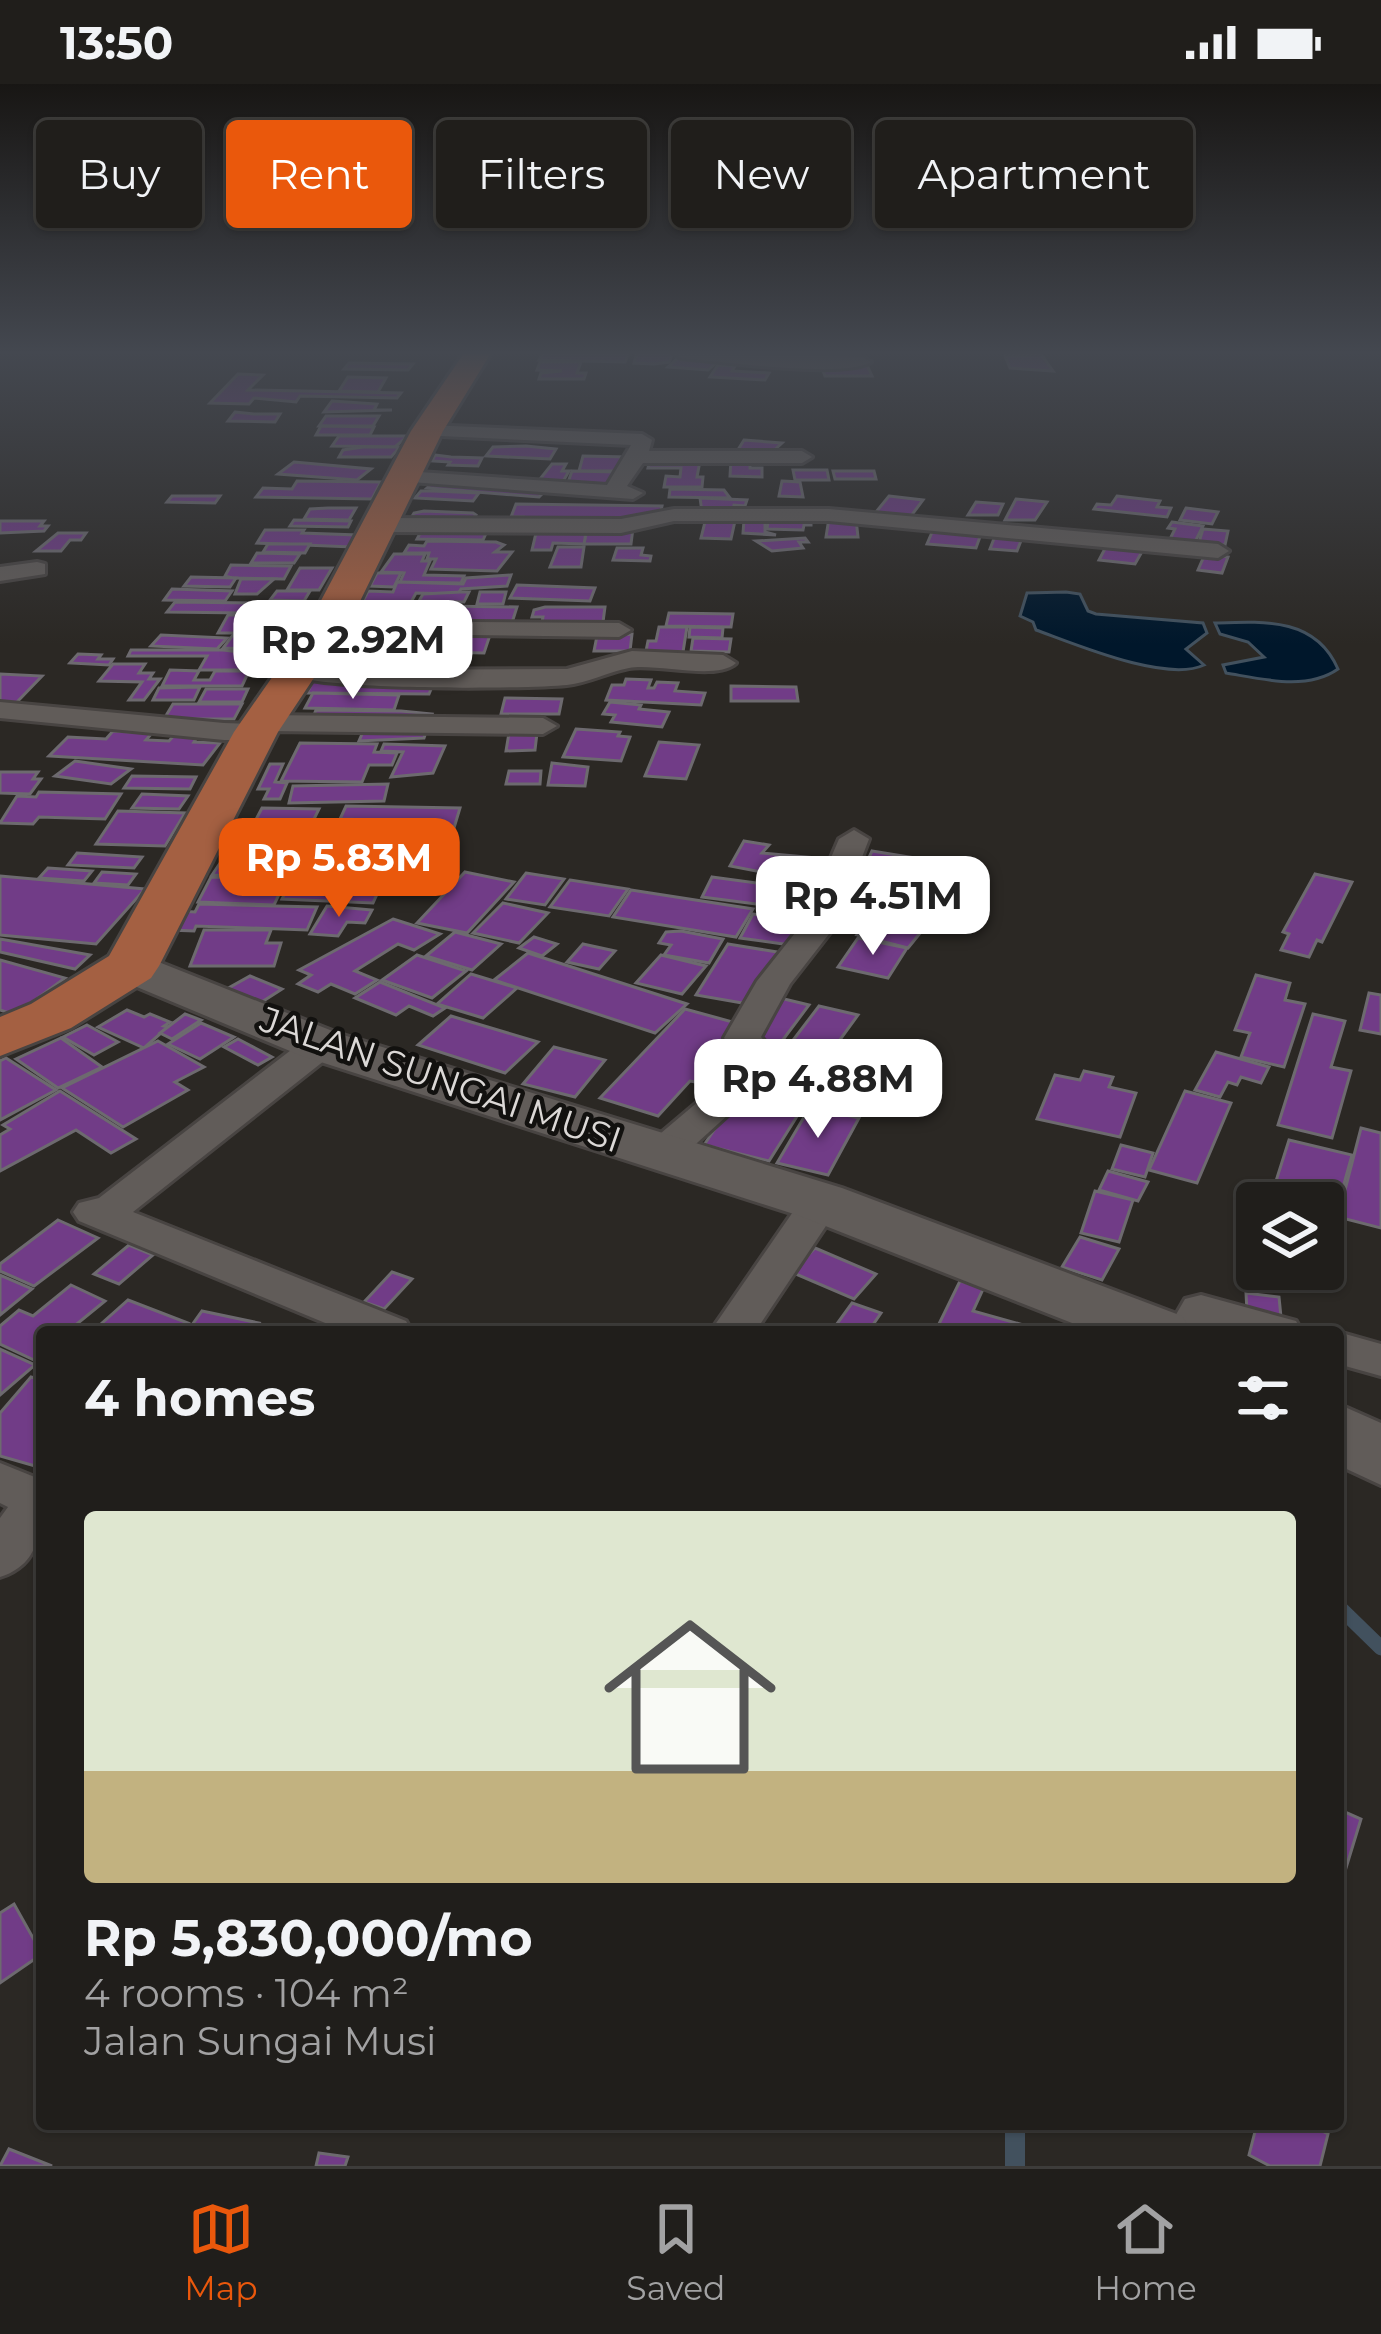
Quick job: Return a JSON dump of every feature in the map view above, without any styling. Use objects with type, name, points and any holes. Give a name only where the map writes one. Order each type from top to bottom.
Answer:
[{"type":"main road","points":[[0,1038],[51,1016],[130,966],[261,727],[327,628],[418,450]]},
{"type":"main road","name":"JALAN SUNGAI MUSI","points":[[130,966],[321,1045],[821,1202],[1144,1326]]},
{"type":"main road","points":[[1344,1434],[1381,1458]]},
{"type":"street","points":[[612,493],[639,450]]},
{"type":"street","points":[[637,457],[802,457]]},
{"type":"street","points":[[405,477],[651,494]]},
{"type":"street","points":[[379,524],[621,526],[674,515],[829,515],[1218,551]]},
{"type":"street","points":[[0,574],[37,569]]},
{"type":"street","points":[[327,628],[619,630]]},
{"type":"street","points":[[298,672],[354,678],[568,676],[632,659],[723,662]]},
{"type":"street","points":[[0,710],[68,712],[205,732],[261,727],[543,726]]},
{"type":"street","points":[[662,1153],[765,1064],[742,1038],[774,981],[819,925],[854,839]]},
{"type":"street","points":[[321,1045],[113,1207],[94,1212],[375,1326]]},
{"type":"street","points":[[736,1326],[821,1202]]},
{"type":"street","points":[[1192,1326],[1201,1310],[1258,1326]]},
{"type":"street","points":[[1344,1350],[1381,1360]]},
{"type":"street","points":[[0,1482],[36,1498]]},
{"type":"street","points":[[0,1557],[36,1506]]},
{"type":"water","points":[[1027,593],[1080,594],[1088,611],[1096,614],[1203,623],[1207,633],[1186,649],[1204,665],[1167,669],[1120,660],[1036,630],[1033,622],[1020,616]]},
{"type":"water","points":[[1215,623],[1287,626],[1317,640],[1338,669],[1298,682],[1226,673],[1223,665],[1264,657],[1248,642],[1220,634]]},
{"type":"building","points":[[343,450],[397,450],[391,457],[339,457]]},
{"type":"building","points":[[491,450],[555,450],[550,459],[486,456]]},
{"type":"building","points":[[738,450],[774,450],[769,455]]},
{"type":"building","points":[[435,455],[482,458],[478,466],[448,465],[450,462],[432,461]]},
{"type":"building","points":[[583,456],[627,457],[623,471],[579,471]]},
{"type":"building","points":[[731,459],[750,460],[750,468],[762,468],[762,477],[730,476]]},
{"type":"building","points":[[650,460],[700,461],[697,477],[703,477],[702,487],[664,487],[666,476],[680,477],[681,468],[648,468]]},
{"type":"building","points":[[294,462],[371,469],[357,480],[278,474]]},
{"type":"building","points":[[552,464],[566,464],[562,471],[569,471],[561,485],[536,484]]},
{"type":"building","points":[[793,470],[827,470],[829,480],[795,480]]},
{"type":"building","points":[[572,471],[617,472],[612,489],[566,488]]},
{"type":"building","points":[[833,471],[874,471],[876,479],[835,479]]},
{"type":"building","points":[[436,480],[547,489],[539,497],[427,488]]},
{"type":"building","points":[[297,481],[381,482],[372,499],[256,497],[263,488],[292,489]]},
{"type":"building","points":[[782,481],[800,482],[803,497],[779,496]]},
{"type":"building","points":[[670,489],[724,490],[730,498],[669,497]]},
{"type":"building","points":[[421,491],[479,493],[473,501],[415,498]]},
{"type":"building","points":[[172,496],[220,496],[215,503],[167,502]]},
{"type":"building","points":[[889,496],[923,500],[911,516],[876,512]]},
{"type":"building","points":[[1117,496],[1160,501],[1157,507],[1171,508],[1167,517],[1094,509],[1097,504],[1111,505]]},
{"type":"building","points":[[700,498],[747,500],[745,506],[734,505],[732,513],[702,512]]},
{"type":"building","points":[[1016,499],[1047,502],[1035,520],[1005,520]]},
{"type":"building","points":[[976,502],[1003,504],[998,515],[968,515]]},
{"type":"building","points":[[516,504],[662,506],[660,515],[644,515],[643,519],[521,522],[523,517],[511,517]]},
{"type":"building","points":[[356,508],[349,520],[304,519],[310,509]]},
{"type":"building","points":[[1186,508],[1218,512],[1212,524],[1180,520]]},
{"type":"building","points":[[414,513],[476,515],[471,524],[408,523]]},
{"type":"building","points":[[829,518],[856,519],[858,537],[826,537]]},
{"type":"building","points":[[811,519],[811,525],[804,525],[803,530],[767,529],[768,521]]},
{"type":"building","points":[[294,520],[351,521],[348,527],[290,526]]},
{"type":"building","points":[[744,520],[765,520],[765,532],[776,535],[743,533]]},
{"type":"building","points":[[0,521],[44,521],[40,526],[48,526],[44,531],[0,533]]},
{"type":"building","points":[[735,521],[731,539],[701,538],[705,522]]},
{"type":"building","points":[[1172,522],[1203,526],[1194,544],[1169,541],[1175,529],[1168,528]]},
{"type":"building","points":[[587,527],[633,528],[631,544],[584,544]]},
{"type":"building","points":[[587,527],[584,544],[553,543],[551,550],[532,550],[537,529]]},
{"type":"building","points":[[423,528],[488,529],[483,540],[417,539]]},
{"type":"building","points":[[1203,529],[1228,531],[1225,545],[1199,542]]},
{"type":"building","points":[[265,530],[357,535],[352,547],[257,543]]},
{"type":"building","points":[[933,530],[981,534],[976,548],[927,544]]},
{"type":"building","points":[[58,533],[86,533],[81,540],[70,540],[61,551],[36,551]]},
{"type":"building","points":[[995,536],[1022,538],[1017,551],[990,549]]},
{"type":"building","points":[[805,538],[808,542],[799,542],[803,548],[772,551],[756,541]]},
{"type":"building","points":[[427,541],[496,542],[504,545],[495,552],[512,552],[497,571],[431,569],[436,559],[427,559],[429,553],[404,553],[409,545],[424,546]]},
{"type":"building","points":[[268,544],[310,544],[305,553],[263,552]]},
{"type":"building","points":[[1107,545],[1143,550],[1135,564],[1099,560]]},
{"type":"building","points":[[558,547],[584,547],[581,567],[550,567]]},
{"type":"building","points":[[617,548],[643,548],[641,555],[651,556],[650,561],[613,560]]},
{"type":"building","points":[[257,553],[300,554],[294,563],[251,563]]},
{"type":"building","points":[[394,554],[425,554],[422,561],[430,561],[424,575],[464,576],[461,583],[400,582],[404,573],[381,572]]},
{"type":"building","points":[[1205,554],[1228,557],[1222,573],[1198,570]]},
{"type":"building","points":[[231,565],[291,566],[284,579],[225,576]]},
{"type":"building","points":[[300,568],[332,568],[319,590],[287,590]]},
{"type":"building","points":[[377,573],[401,573],[394,587],[370,586]]},
{"type":"building","points":[[511,575],[507,586],[461,589],[458,594],[416,593],[410,604],[362,603],[368,591],[393,592],[397,582],[463,584],[466,578]]},
{"type":"building","points":[[191,577],[236,578],[230,587],[184,586]]},
{"type":"building","points":[[241,579],[274,579],[257,594],[235,594]]},
{"type":"building","points":[[517,585],[595,588],[590,601],[510,598]]},
{"type":"building","points":[[172,589],[232,591],[225,601],[164,600]]},
{"type":"building","points":[[277,591],[310,591],[304,601],[270,600]]},
{"type":"building","points":[[469,592],[464,602],[419,601],[423,594]]},
{"type":"building","points":[[480,592],[506,592],[503,604],[477,604]]},
{"type":"building","points":[[175,602],[251,603],[245,613],[167,612]]},
{"type":"building","points":[[253,603],[299,604],[292,615],[246,614]]},
{"type":"building","points":[[373,605],[517,607],[510,629],[351,626],[357,614],[369,614]]},
{"type":"building","points":[[605,607],[603,622],[542,622],[543,617],[532,617],[534,610]]},
{"type":"building","points":[[669,613],[733,614],[731,627],[666,626]]},
{"type":"building","points":[[228,615],[293,615],[285,633],[218,633]]},
{"type":"building","points":[[659,627],[687,627],[683,652],[646,651],[648,641],[656,641]]},
{"type":"building","points":[[690,627],[723,628],[722,638],[689,637]]},
{"type":"building","points":[[399,633],[490,635],[484,653],[391,651]]},
{"type":"building","points":[[632,634],[630,651],[594,651],[597,636]]},
{"type":"building","points":[[161,635],[227,638],[217,649],[151,646]]},
{"type":"building","points":[[233,635],[283,636],[273,650],[223,648]]},
{"type":"building","points":[[693,638],[731,639],[729,652],[691,651]]},
{"type":"building","points":[[131,650],[265,655],[257,670],[199,670],[207,656],[128,656]]},
{"type":"building","points":[[78,654],[113,659],[109,665],[70,663]]},
{"type":"building","points":[[393,654],[465,655],[457,675],[385,674]]},
{"type":"building","points":[[113,664],[145,664],[139,673],[153,673],[149,679],[160,679],[144,700],[129,700],[142,682],[99,681]]},
{"type":"building","points":[[170,670],[199,671],[194,680],[210,680],[215,671],[249,671],[242,686],[162,686]]},
{"type":"building","points":[[0,674],[42,676],[16,703],[0,702]]},
{"type":"building","points":[[626,679],[651,680],[648,688],[657,682],[678,683],[675,691],[705,693],[701,705],[606,700],[612,685],[624,685]]},
{"type":"building","points":[[313,681],[434,682],[429,694],[307,693]]},
{"type":"building","points":[[731,686],[796,687],[798,701],[731,701]]},
{"type":"building","points":[[200,687],[194,700],[153,700],[159,688]]},
{"type":"building","points":[[206,689],[248,689],[242,702],[199,702]]},
{"type":"building","points":[[313,693],[399,695],[394,710],[305,708]]},
{"type":"building","points":[[505,698],[562,699],[559,714],[501,714]]},
{"type":"building","points":[[610,702],[669,712],[662,727],[611,722],[615,715],[603,714]]},
{"type":"building","points":[[173,704],[242,704],[234,719],[164,719]]},
{"type":"building","points":[[316,710],[432,714],[429,721],[311,722]]},
{"type":"building","points":[[366,725],[427,729],[424,738],[359,741]]},
{"type":"building","points":[[576,729],[630,737],[621,761],[563,757]]},
{"type":"building","points":[[113,731],[152,733],[146,740],[169,741],[177,732],[200,733],[194,742],[220,743],[203,765],[49,756],[68,737],[106,739]]},
{"type":"building","points":[[509,733],[537,733],[535,750],[506,751]]},
{"type":"building","points":[[659,742],[699,745],[686,779],[645,776]]},
{"type":"building","points":[[300,743],[377,744],[374,752],[397,753],[392,765],[369,765],[362,782],[281,781]]},
{"type":"building","points":[[384,744],[445,746],[433,773],[391,777],[403,752],[381,751]]},
{"type":"building","points":[[75,761],[131,769],[111,784],[55,776]]},
{"type":"building","points":[[552,763],[588,767],[585,786],[548,785]]},
{"type":"building","points":[[270,764],[283,764],[275,782],[287,783],[280,799],[264,799],[269,789],[258,789]]},
{"type":"building","points":[[509,771],[541,771],[540,784],[506,784]]},
{"type":"building","points":[[0,772],[38,772],[33,779],[41,779],[30,794],[0,793]]},
{"type":"building","points":[[132,776],[196,777],[190,789],[124,788]]},
{"type":"building","points":[[388,784],[384,801],[289,803],[293,786]]},
{"type":"building","points":[[39,792],[121,794],[105,819],[39,817],[33,824],[0,823],[17,796],[36,797]]},
{"type":"building","points":[[142,794],[188,796],[179,809],[132,808]]},
{"type":"building","points":[[346,806],[460,808],[454,828],[340,819]]},
{"type":"building","points":[[262,808],[319,809],[313,821],[332,822],[321,845],[280,844],[288,826],[253,825]]},
{"type":"building","points":[[118,811],[185,813],[165,846],[96,844]]},
{"type":"building","points":[[347,821],[402,823],[398,832],[409,833],[397,860],[330,858]]},
{"type":"building","points":[[243,829],[259,829],[249,848],[273,848],[258,877],[212,875]]},
{"type":"building","points":[[744,841],[769,845],[762,853],[828,859],[818,874],[789,868],[782,876],[730,866]]},
{"type":"building","points":[[290,851],[327,853],[323,861],[383,864],[377,876],[385,877],[373,903],[282,899],[293,877],[276,876]]},
{"type":"building","points":[[872,851],[933,861],[922,882],[906,879],[900,891],[891,889],[887,896],[854,890]]},
{"type":"building","points":[[77,853],[142,857],[134,868],[68,865]]},
{"type":"building","points":[[48,868],[92,871],[84,881],[39,878]]},
{"type":"building","points":[[102,872],[136,874],[128,885],[94,883]]},
{"type":"building","points":[[465,872],[514,882],[467,933],[417,923]]},
{"type":"building","points":[[526,873],[564,879],[545,905],[506,899]]},
{"type":"building","points":[[1315,874],[1352,882],[1322,942],[1317,940],[1309,957],[1281,950],[1289,934],[1283,932]]},
{"type":"building","points":[[0,876],[145,889],[96,944],[0,935]]},
{"type":"building","points":[[211,877],[286,880],[274,905],[198,902]]},
{"type":"building","points":[[712,877],[786,887],[783,893],[801,895],[794,909],[702,897]]},
{"type":"building","points":[[570,880],[628,889],[609,916],[550,907]]},
{"type":"building","points":[[631,890],[753,909],[736,937],[613,917]]},
{"type":"building","points":[[871,897],[908,904],[900,917],[863,910]]},
{"type":"building","points":[[503,903],[548,913],[519,943],[473,933]]},
{"type":"building","points":[[199,904],[317,907],[307,930],[196,926],[194,931],[170,930],[180,911],[195,912]]},
{"type":"building","points":[[327,906],[372,910],[365,923],[347,922],[338,936],[310,934]]},
{"type":"building","points":[[753,914],[802,922],[791,945],[740,938]]},
{"type":"building","points":[[875,914],[925,927],[908,948],[857,935]]},
{"type":"building","points":[[393,919],[440,934],[414,950],[398,944],[355,971],[377,980],[355,994],[331,984],[318,992],[298,984],[311,975],[299,970]]},
{"type":"building","points":[[204,930],[271,930],[266,943],[281,943],[274,966],[190,966]]},
{"type":"building","points":[[455,932],[501,944],[472,970],[426,956]]},
{"type":"building","points":[[666,932],[723,939],[709,963],[664,955],[671,945],[659,943]]},
{"type":"building","points":[[534,937],[557,944],[542,956],[519,948]]},
{"type":"building","points":[[858,938],[907,948],[888,978],[838,967]]},
{"type":"building","points":[[0,939],[90,955],[75,969],[0,952]]},
{"type":"building","points":[[583,944],[615,951],[599,969],[567,962]]},
{"type":"building","points":[[728,944],[783,953],[754,1005],[696,995]]},
{"type":"building","points":[[528,953],[687,1004],[655,1033],[494,980]]},
{"type":"building","points":[[417,955],[466,971],[432,998],[382,980]]},
{"type":"building","points":[[661,955],[706,966],[682,994],[636,983]]},
{"type":"building","points":[[0,960],[65,978],[15,1015],[0,1010]]},
{"type":"building","points":[[471,974],[517,988],[483,1018],[437,1004]]},
{"type":"building","points":[[1256,975],[1290,983],[1285,1000],[1305,1004],[1284,1067],[1241,1057],[1250,1033],[1235,1030]]},
{"type":"building","points":[[250,976],[282,989],[257,1005],[225,990]]},
{"type":"building","points":[[380,982],[445,1008],[433,1016],[409,1006],[396,1015],[355,998]]},
{"type":"building","points":[[1369,993],[1381,995],[1381,1034],[1360,1030]]},
{"type":"building","points":[[780,998],[809,1005],[779,1045],[749,1038]]},
{"type":"building","points":[[819,1006],[858,1015],[799,1096],[759,1085]]},
{"type":"building","points":[[685,1009],[740,1024],[696,1082],[690,1081],[658,1116],[600,1098]]},
{"type":"building","points":[[127,1010],[170,1022],[144,1048],[98,1027]]},
{"type":"building","points":[[185,1014],[201,1020],[172,1039],[160,1033]]},
{"type":"building","points":[[1313,1014],[1345,1021],[1331,1067],[1351,1071],[1332,1138],[1278,1125]]},
{"type":"building","points":[[451,1016],[538,1042],[505,1073],[418,1045]]},
{"type":"building","points":[[201,1023],[234,1037],[200,1059],[168,1044]]},
{"type":"building","points":[[87,1025],[118,1042],[94,1055],[63,1037]]},
{"type":"building","points":[[61,1038],[102,1067],[58,1088],[16,1059]]},
{"type":"building","points":[[238,1039],[272,1057],[258,1065],[224,1047]]},
{"type":"building","points":[[158,1041],[204,1067],[175,1082],[188,1090],[123,1127],[62,1088]]},
{"type":"building","points":[[554,1047],[605,1060],[575,1097],[523,1084]]},
{"type":"building","points":[[1216,1052],[1269,1067],[1261,1083],[1241,1077],[1237,1085],[1228,1082],[1220,1097],[1195,1090]]},
{"type":"building","points":[[6,1058],[56,1090],[0,1120],[0,1061]]},
{"type":"building","points":[[730,1059],[750,1065],[726,1092],[706,1085]]},
{"type":"building","points":[[1084,1071],[1113,1077],[1109,1087],[1136,1093],[1120,1137],[1037,1119],[1055,1075],[1080,1080]]},
{"type":"building","points":[[743,1087],[806,1102],[769,1161],[704,1145]]},
{"type":"building","points":[[60,1091],[136,1139],[111,1153],[76,1130],[0,1171],[0,1135],[10,1129],[3,1125]]},
{"type":"building","points":[[1185,1091],[1231,1103],[1197,1183],[1149,1170]]},
{"type":"building","points":[[810,1107],[859,1118],[828,1175],[777,1163]]},
{"type":"building","points":[[1361,1128],[1381,1133],[1381,1228],[1344,1219],[1344,1194]]},
{"type":"building","points":[[1289,1140],[1352,1155],[1344,1184],[1276,1182]]},
{"type":"building","points":[[1121,1145],[1153,1153],[1145,1177],[1112,1169]]},
{"type":"building","points":[[1108,1171],[1148,1182],[1138,1201],[1099,1190]]},
{"type":"building","points":[[1095,1191],[1133,1200],[1119,1242],[1081,1233]]},
{"type":"building","points":[[58,1220],[98,1238],[34,1286],[0,1271],[0,1264]]},
{"type":"building","points":[[1080,1237],[1119,1249],[1102,1280],[1062,1267]]},
{"type":"building","points":[[129,1245],[153,1255],[119,1284],[94,1274]]},
{"type":"building","points":[[815,1248],[876,1274],[854,1299],[791,1272]]},
{"type":"building","points":[[392,1272],[412,1279],[384,1309],[364,1302]]},
{"type":"building","points":[[0,1275],[32,1289],[0,1315]]},
{"type":"building","points":[[960,1281],[984,1287],[973,1311],[1020,1324],[1019,1326],[938,1326]]},
{"type":"building","points":[[71,1285],[105,1301],[74,1326],[36,1326],[34,1360],[0,1344],[0,1326],[19,1310],[33,1316]]},
{"type":"building","points":[[1246,1293],[1279,1297],[1281,1317],[1247,1312]]},
{"type":"building","points":[[128,1300],[188,1323],[185,1326],[99,1326]]},
{"type":"building","points":[[852,1303],[881,1313],[872,1326],[835,1326]]},
{"type":"building","points":[[202,1311],[259,1323],[257,1326],[191,1326]]},
{"type":"building","points":[[0,1349],[35,1365],[0,1395]]},
{"type":"building","points":[[31,1377],[36,1378],[36,1466],[0,1456],[0,1413]]},
{"type":"building","points":[[1344,1812],[1361,1819],[1344,1874]]},
{"type":"building","points":[[14,1904],[36,1943],[36,1958],[0,1983],[0,1913]]},
{"type":"building","points":[[1255,2130],[1328,2134],[1320,2166],[1270,2166],[1249,2155]]},
{"type":"building","points":[[9,2149],[52,2166],[0,2166]]},
{"type":"building","points":[[319,2153],[348,2157],[345,2166],[316,2166]]},
{"type":"waterway","points":[[1344,1612],[1381,1648]]},
{"type":"waterway","points":[[1015,2130],[1015,2166]]}]
